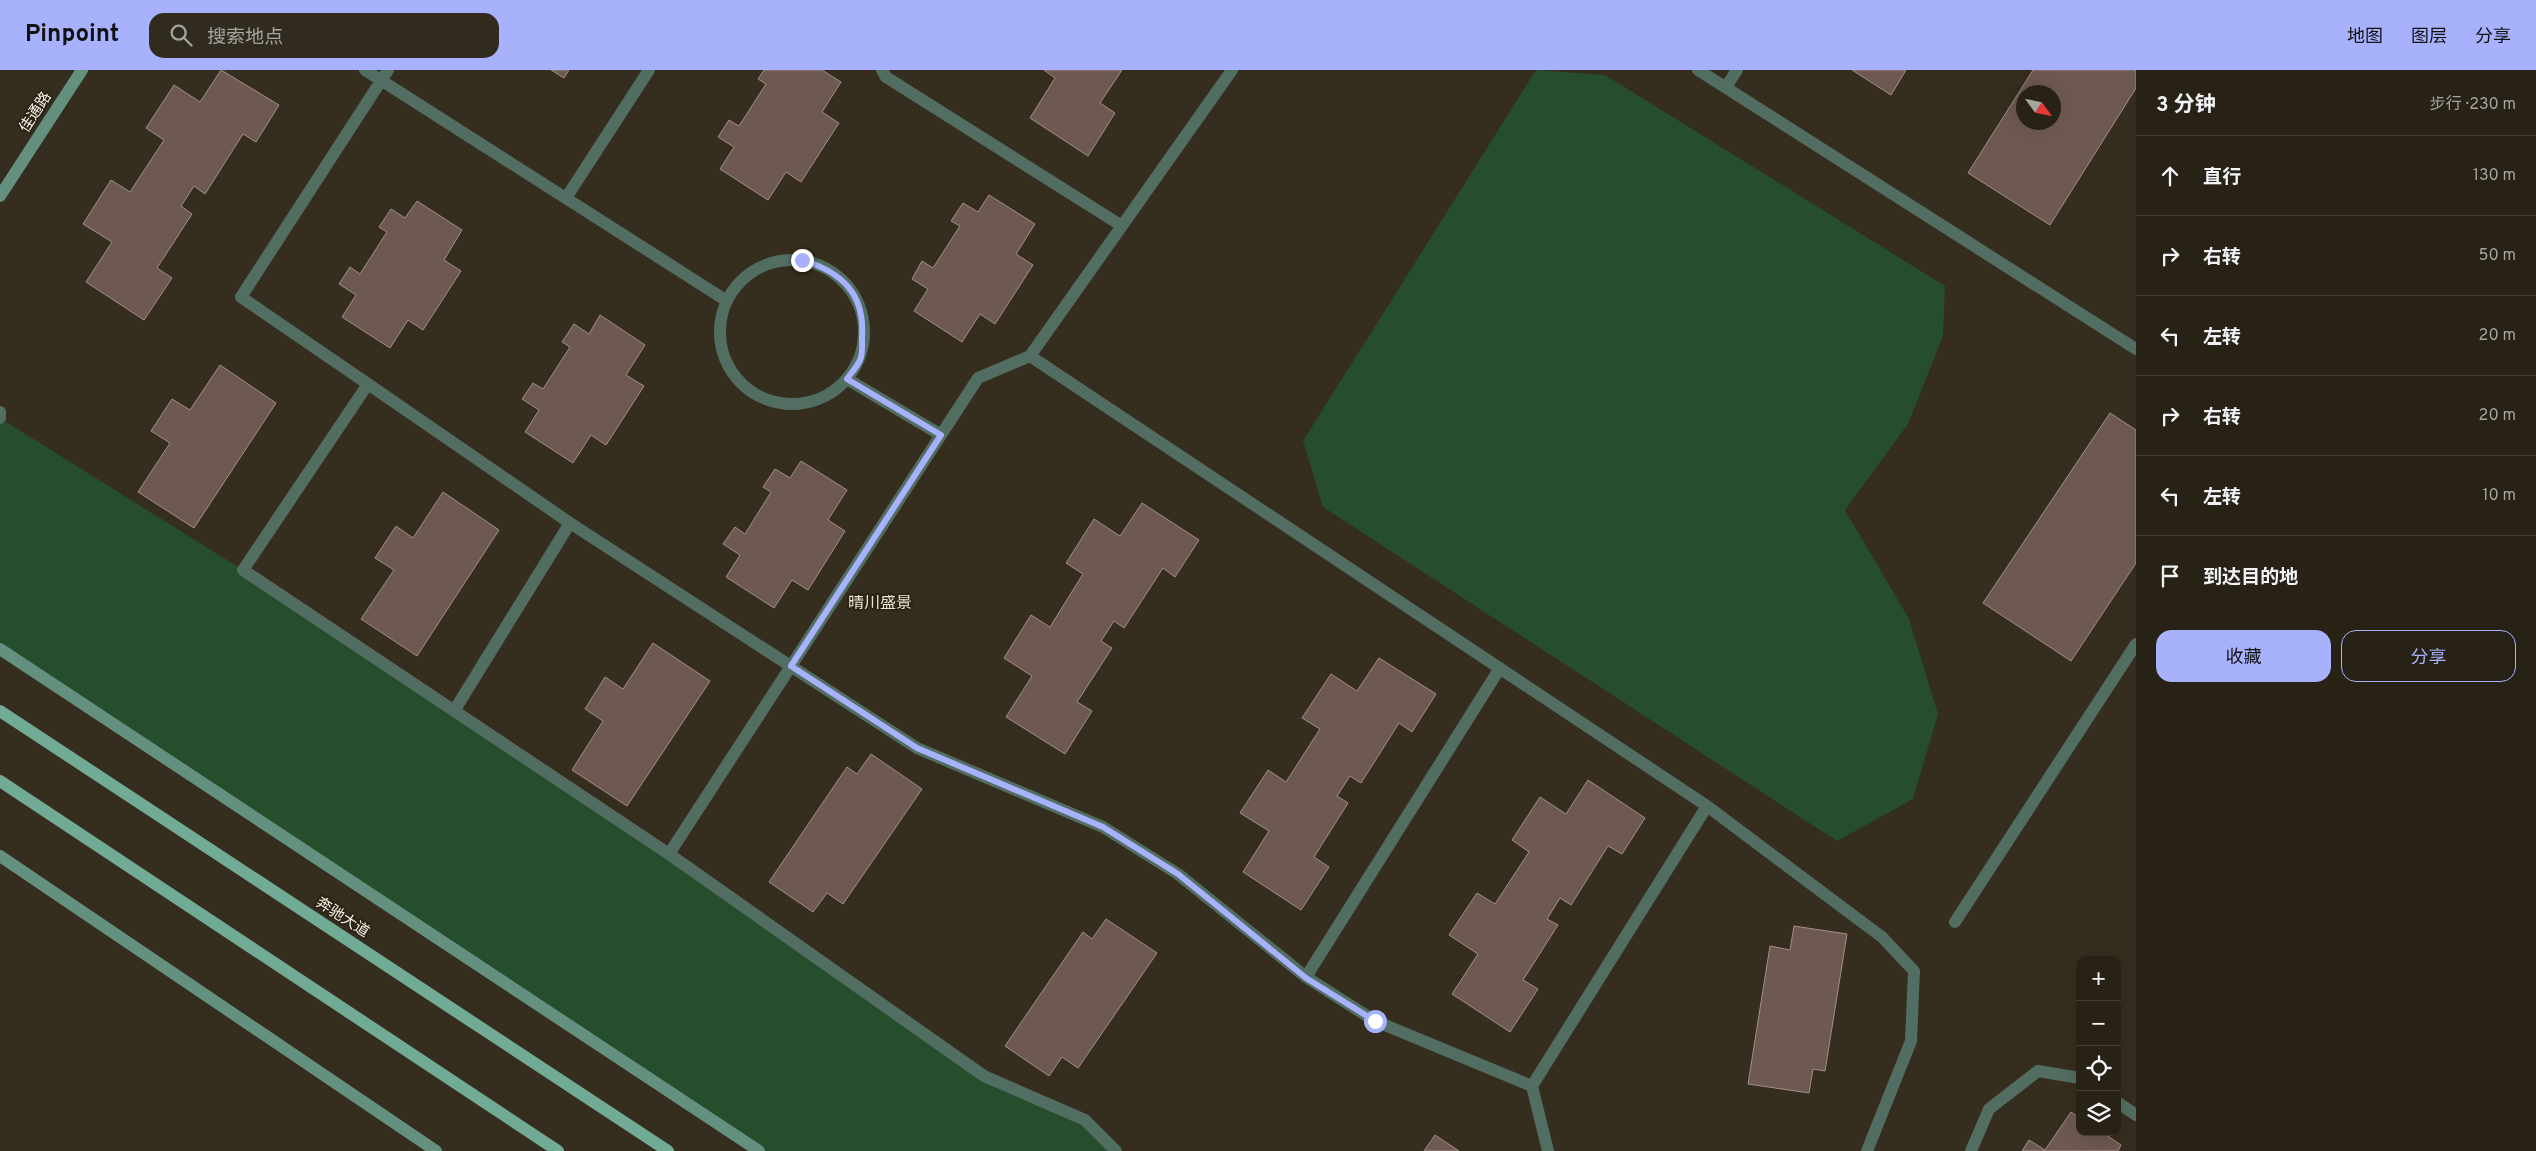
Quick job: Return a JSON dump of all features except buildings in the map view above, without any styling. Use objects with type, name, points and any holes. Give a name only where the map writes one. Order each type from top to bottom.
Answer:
[{"type":"main road","name":"奔驰大道","points":[[0,711],[668,1151]]},
{"type":"main road","points":[[0,781],[558,1151]]},
{"type":"street","name":"佳通路","points":[[0,196],[82,70]]},
{"type":"street","points":[[0,649],[759,1151]]},
{"type":"street","points":[[0,856],[436,1151]]},
{"type":"lane","points":[[365,70],[385,75],[566,198],[727,301]]},
{"type":"lane","points":[[566,198],[649,70]]},
{"type":"lane","points":[[882,70],[886,77],[1122,226]]},
{"type":"lane","points":[[669,854],[978,378],[1030,356],[1232,70]]},
{"type":"lane","points":[[1698,70],[2136,349]]},
{"type":"lane","points":[[1726,87],[1737,70]]},
{"type":"lane","points":[[385,75],[241,296],[570,523],[917,748],[1103,827],[1178,874],[1306,978],[1375,1021],[1532,1086]]},
{"type":"lane","points":[[802,260],[824,267],[842,280],[852,292],[864,319],[860,360],[847,379],[820,399],[796,405],[771,402],[749,391],[732,373],[722,350],[720,325],[727,301],[740,282],[758,268],[780,261],[802,260]]},
{"type":"lane","points":[[1030,356],[1707,806],[1882,937],[1914,971],[1911,1041],[1867,1151]]},
{"type":"lane","points":[[847,379],[941,435]]},
{"type":"lane","points":[[368,384],[243,570],[669,854],[984,1076],[1085,1120],[1116,1151]]},
{"type":"lane","points":[[0,412],[0,418]]},
{"type":"lane","points":[[454,711],[570,523]]},
{"type":"lane","points":[[1955,922],[2136,644]]},
{"type":"lane","points":[[1306,978],[1500,668]]},
{"type":"lane","points":[[1548,1151],[1532,1086],[1707,806]]},
{"type":"lane","points":[[1971,1151],[1989,1109],[2038,1071],[2076,1077]]},
{"type":"lane","points":[[2121,1105],[2136,1115]]},
{"type":"green space","points":[[1536,70],[1605,75],[1945,286],[1943,336],[1908,424],[1845,510],[1909,619],[1938,714],[1913,799],[1837,841],[1323,507],[1303,441]]},
{"type":"green space","points":[[0,418],[243,570],[984,1076],[1085,1120],[1116,1151],[749,1151],[0,650]]},
{"type":"district","name":"晴川盛景","points":[[880,602]]},
{"type":"route","points":[[802,260],[824,267],[842,280],[856,298],[864,319],[860,360],[847,379],[941,435],[791,666],[917,748],[1103,827],[1178,874],[1306,978],[1375,1021]]}]
